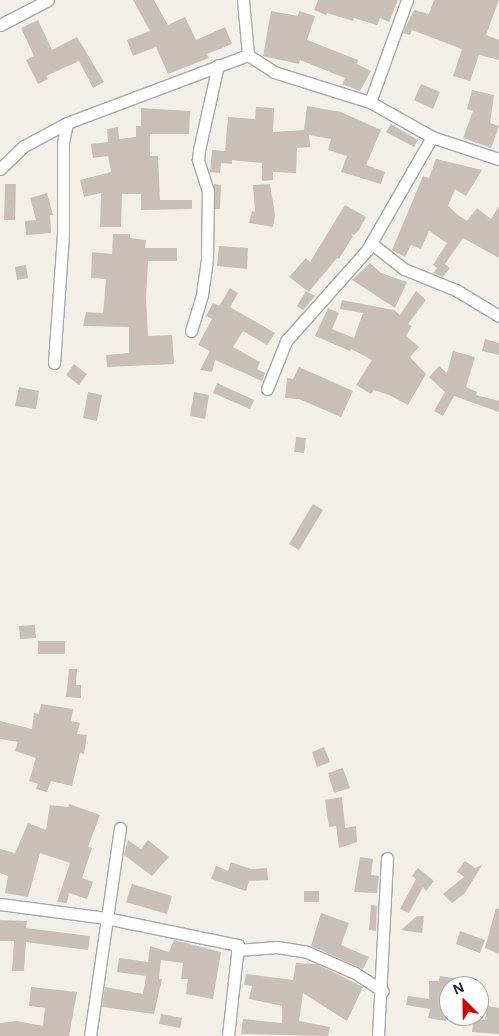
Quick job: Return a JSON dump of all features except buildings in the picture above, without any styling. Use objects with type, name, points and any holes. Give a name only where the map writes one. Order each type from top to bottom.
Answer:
[{"type":"street","points":[[0,25],[48,0]]},
{"type":"street","points":[[243,0],[248,55]]},
{"type":"street","points":[[370,102],[407,0]]},
{"type":"street","points":[[0,168],[24,146],[67,123],[248,55]]},
{"type":"street","points":[[248,55],[274,72],[370,102],[432,137],[499,159]]},
{"type":"street","points":[[191,331],[202,294],[207,259],[208,191],[200,166],[199,150],[218,65]]},
{"type":"street","points":[[54,363],[63,234],[63,143],[67,123]]},
{"type":"street","points":[[267,389],[286,340],[371,243],[432,137]]},
{"type":"street","points":[[371,243],[404,269],[462,293],[499,316]]},
{"type":"street","points":[[90,1036],[120,828]]},
{"type":"street","points":[[378,1036],[383,991],[387,858]]},
{"type":"street","points":[[0,904],[106,918],[238,945],[228,1036]]},
{"type":"street","points":[[237,950],[277,948],[307,952],[355,973],[383,991]]}]
